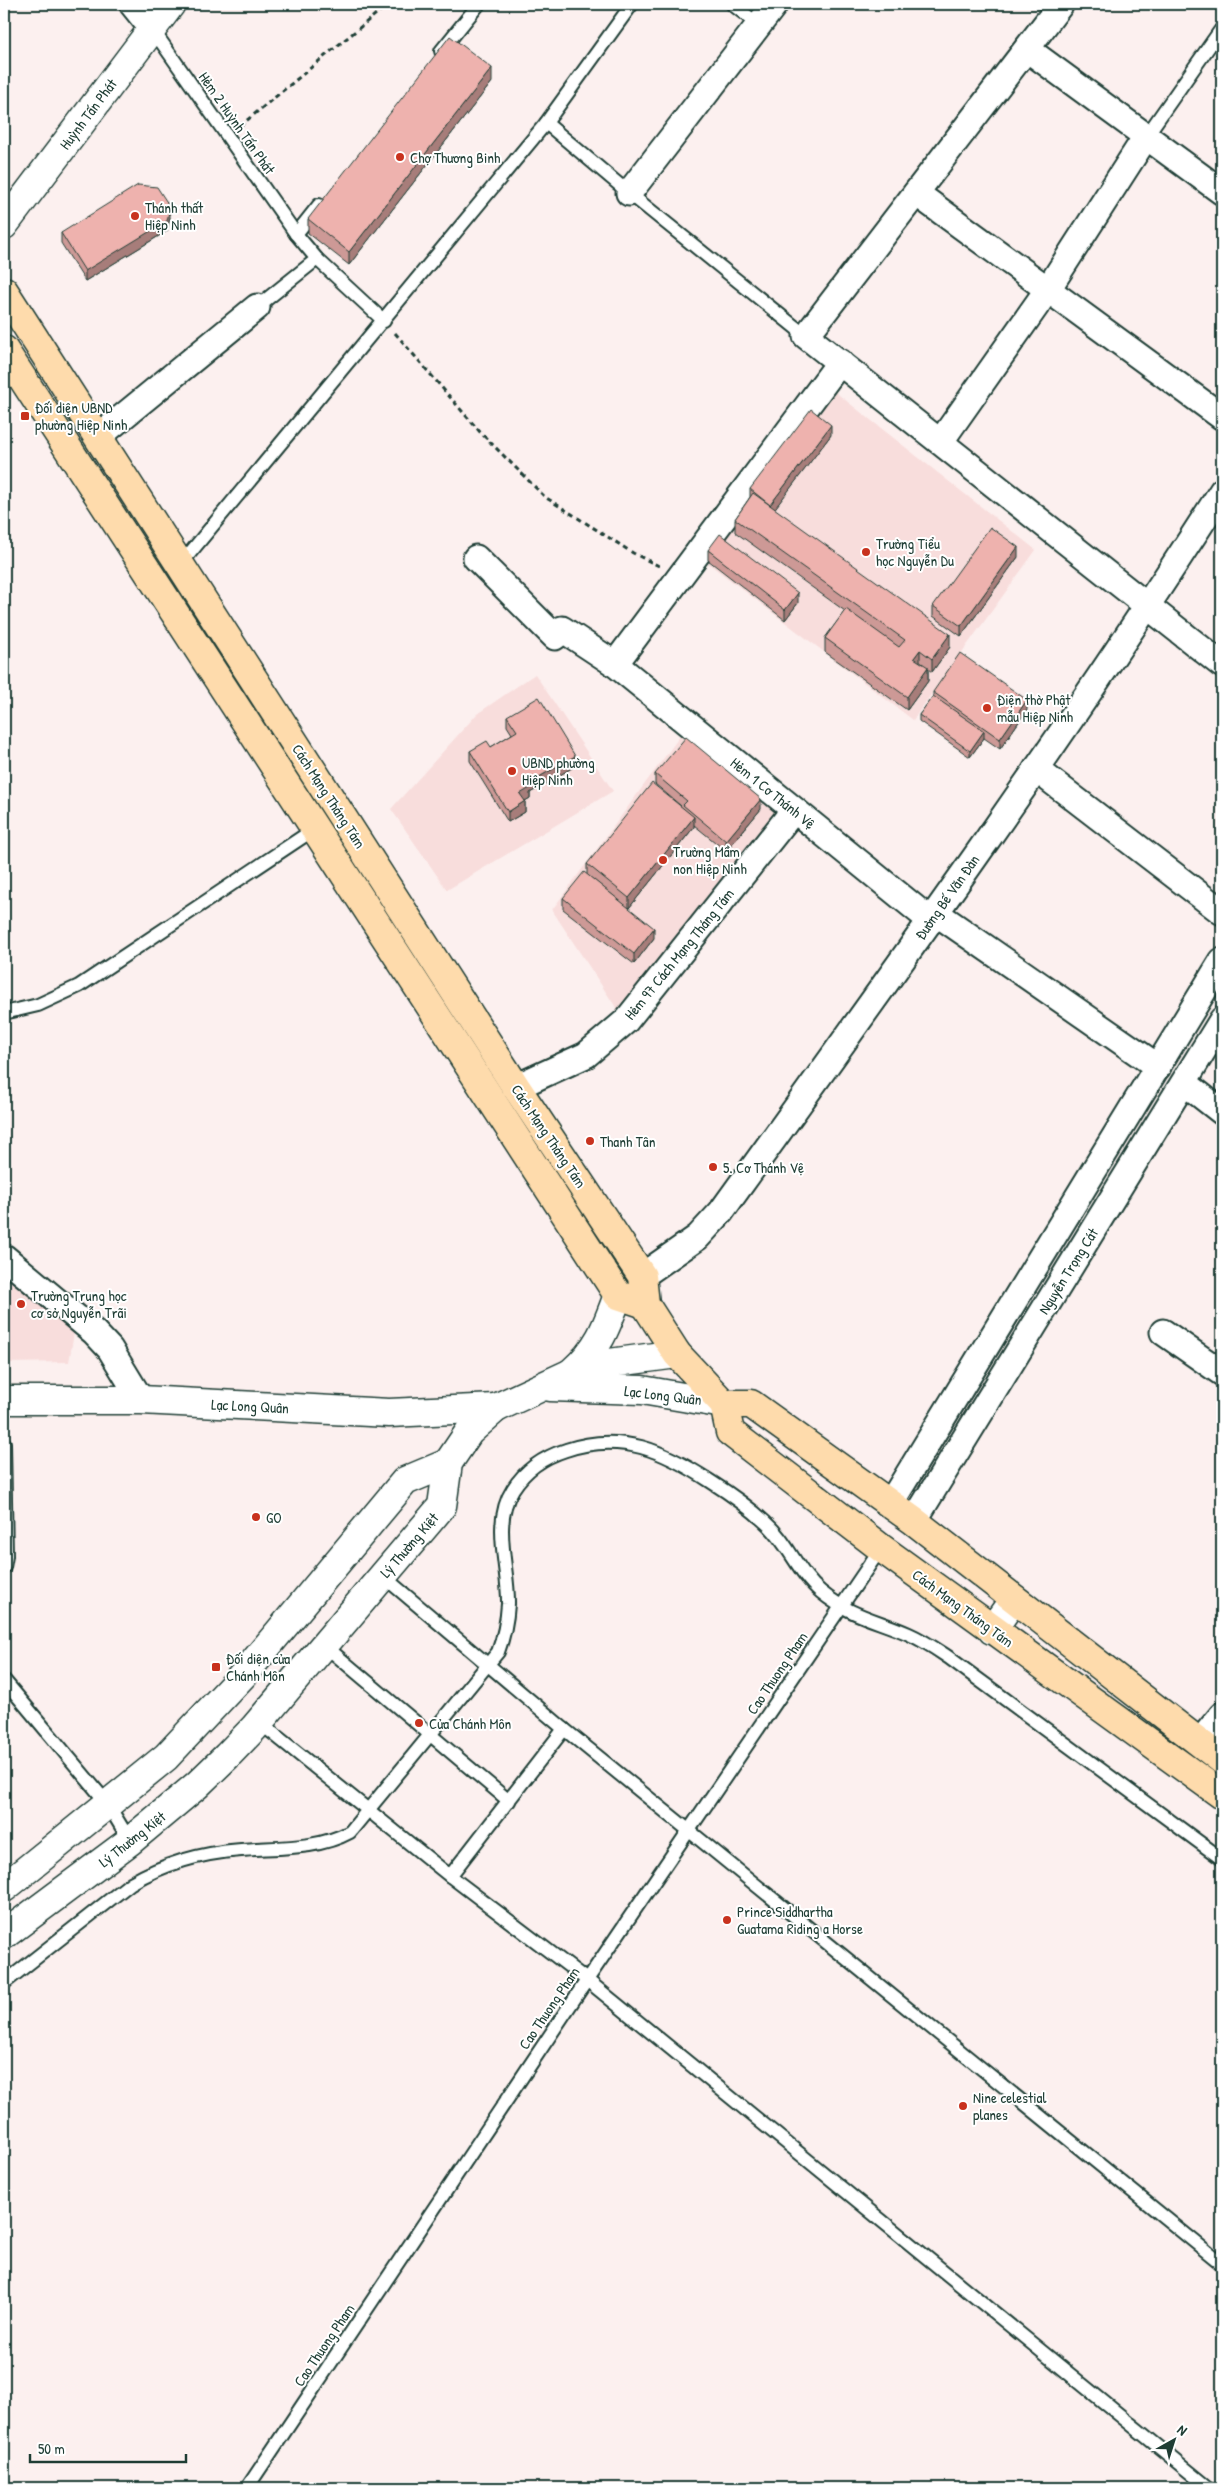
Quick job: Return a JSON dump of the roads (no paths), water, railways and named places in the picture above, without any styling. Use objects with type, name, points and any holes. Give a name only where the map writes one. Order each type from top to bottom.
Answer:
[{"type":"main road","name":"Huỳnh Tấn Phát","points":[[4,225],[171,4]]},
{"type":"main road","name":"Cách Mạng Tháng Tám","points":[[4,291],[516,1087],[642,1276],[644,1304],[677,1354],[724,1404],[730,1432],[881,1548],[992,1630],[1222,1795]]},
{"type":"main road","name":"Cách Mạng Tháng Tám","points":[[4,350],[618,1295]]},
{"type":"main road","points":[[569,1374],[592,1353],[599,1342],[618,1295],[644,1304]]},
{"type":"main road","name":"Lạc Long Quân","points":[[448,1463],[469,1432],[496,1408],[569,1374],[602,1364],[677,1354]]},
{"type":"main road","name":"Lạc Long Quân","points":[[541,1387],[642,1390],[724,1404]]},
{"type":"main road","name":"Lạc Long Quân","points":[[4,1400],[141,1400],[389,1412],[496,1408]]},
{"type":"main road","points":[[724,1404],[752,1404],[902,1513],[1222,1760]]},
{"type":"main road","points":[[4,1888],[166,1756],[244,1674],[405,1481],[448,1463]]},
{"type":"main road","name":"Lý Thường Kiệt","points":[[4,1935],[130,1841],[197,1785],[259,1722],[442,1506],[448,1463]]},
{"type":"main road","points":[[881,1548],[902,1513]]},
{"type":"main road","points":[[992,1630],[1014,1599]]},
{"type":"street","points":[[132,4],[152,30]]},
{"type":"street","points":[[629,194],[775,4]]},
{"type":"street","points":[[1061,4],[806,336],[1222,664]]},
{"type":"street","points":[[1027,49],[1147,135],[1222,192]]},
{"type":"street","points":[[941,441],[1048,289],[1147,135]]},
{"type":"street","points":[[916,193],[1222,417]]},
{"type":"street","points":[[98,437],[257,308]]},
{"type":"street","points":[[616,664],[840,362]]},
{"type":"street","name":"Đường Bế Văn Đàn","points":[[642,1276],[698,1237],[721,1212],[934,917],[1148,606],[1222,491]]},
{"type":"street","name":"Hẻm 1 Cơ Thánh Vệ","points":[[476,558],[555,637],[562,629],[616,664],[794,810],[934,917],[1158,1067]]},
{"type":"street","points":[[1036,769],[1222,912]]},
{"type":"street","name":"Hẻm 97 Cách Mạng Tháng Tám","points":[[516,1087],[586,1055],[626,1021],[794,810]]},
{"type":"street","points":[[902,1513],[1158,1067],[1222,961]]},
{"type":"street","name":"Nguyễn Trọng Cát","points":[[902,1513],[1185,1083],[1222,1020]]},
{"type":"street","points":[[1185,1083],[1222,1112]]},
{"type":"street","points":[[4,1257],[94,1332],[122,1367],[141,1400]]},
{"type":"street","points":[[1163,1332],[1222,1373]]},
{"type":"street","points":[[1199,1743],[1222,1714]]},
{"type":"lane","points":[[430,65],[479,4]]},
{"type":"lane","points":[[180,566],[546,124],[632,4]]},
{"type":"lane","points":[[732,4],[758,25]]},
{"type":"lane","points":[[1147,135],[1222,28]]},
{"type":"lane","name":"Hẻm 2 Huỳnh Tấn Phát","points":[[152,30],[226,138],[296,234],[317,259],[384,321]]},
{"type":"lane","points":[[546,124],[629,194],[806,336]]},
{"type":"lane","points":[[296,234],[327,196]]},
{"type":"lane","points":[[257,308],[317,259]]},
{"type":"lane","points":[[4,1013],[38,1005],[79,986],[316,828]]},
{"type":"lane","points":[[4,1983],[131,1883],[151,1871],[172,1862],[216,1854],[287,1848],[334,1840],[350,1832],[498,1652],[505,1634],[508,1603],[502,1539],[504,1510],[512,1490],[539,1461],[581,1444],[613,1442],[636,1445],[678,1460],[722,1489],[765,1521],[782,1538],[820,1592],[856,1616],[909,1634],[948,1657],[1222,1859]]},
{"type":"lane","points":[[4,1443],[6,1556],[4,1567]]},
{"type":"lane","name":"Cao Thuong Pham","points":[[247,2488],[587,1980],[881,1548]]},
{"type":"lane","points":[[383,1576],[564,1730],[690,1830],[1222,2264]]},
{"type":"lane","points":[[324,1644],[509,1801]]},
{"type":"lane","points":[[4,1680],[107,1803],[130,1841]]},
{"type":"lane","points":[[259,1722],[450,1876],[587,1980],[1209,2488]]},
{"type":"lane","points":[[450,1876],[564,1730]]},
{"type":"place","name":"Chợ Thương Binh","points":[[400,157]]},
{"type":"place","name":"Thánh thất Hiệp Ninh","points":[[135,216]]},
{"type":"place","name":"Đối diện UBND phường Hiệp Ninh","points":[[25,416]]},
{"type":"place","name":"Trường Tiểu học Nguyễn Du","points":[[866,552]]},
{"type":"place","name":"Điện thờ Phật mẫu Hiệp Ninh","points":[[987,708]]},
{"type":"place","name":"UBND phường Hiệp Ninh","points":[[512,771]]},
{"type":"place","name":"Trường Mầm non Hiệp Ninh","points":[[663,860]]},
{"type":"place","name":"Thanh Tân","points":[[590,1141]]},
{"type":"place","name":"5. Cơ Thánh Vệ","points":[[713,1167]]},
{"type":"place","name":"Trường Trung học cơ sở Nguyễn Trãi","points":[[21,1304]]},
{"type":"place","name":"GO","points":[[256,1517]]},
{"type":"place","name":"Đối diện cửa Chánh Môn","points":[[216,1667]]},
{"type":"place","name":"Cửa Chánh Môn","points":[[419,1723]]},
{"type":"place","name":"Prince Siddhartha Guatama Riding a Horse","points":[[727,1920]]},
{"type":"place","name":"Nine celestial planes","points":[[963,2106]]}]
